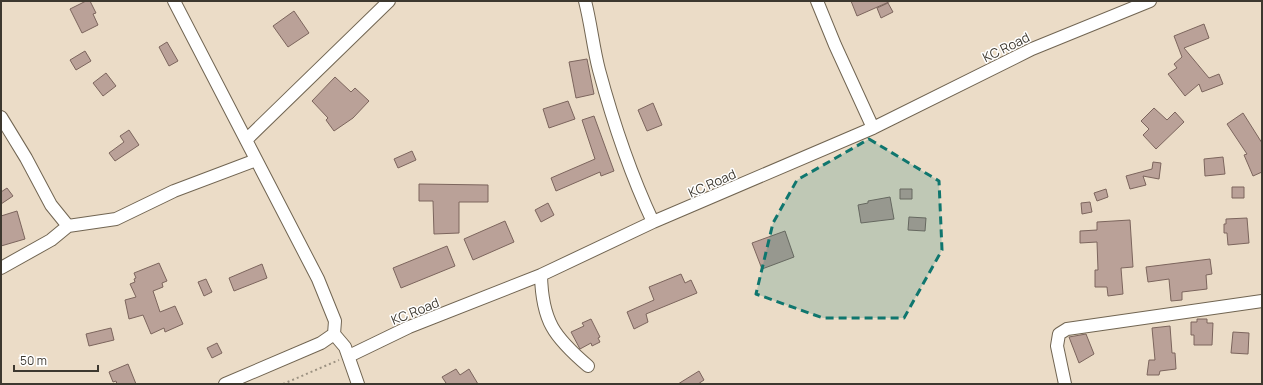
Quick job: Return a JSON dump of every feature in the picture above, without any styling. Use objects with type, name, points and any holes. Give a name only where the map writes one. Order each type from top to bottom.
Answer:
[{"type":"street","points":[[174,1],[318,279],[335,321],[334,334],[349,356],[358,384]]},
{"type":"street","points":[[246,140],[389,1]]},
{"type":"street","points":[[585,1],[598,68],[612,114],[639,192],[653,222]]},
{"type":"street","points":[[817,1],[835,45],[873,128]]},
{"type":"street","name":"KC Road","points":[[349,356],[409,327],[541,275],[653,222],[873,128],[1032,50],[1150,1]]},
{"type":"street","points":[[1,117],[30,164],[51,205],[68,226]]},
{"type":"street","points":[[1,268],[51,240],[68,226],[116,218],[174,191],[256,160]]},
{"type":"street","points":[[541,275],[544,310],[564,345],[588,366]]},
{"type":"street","points":[[1065,384],[1057,346],[1059,334],[1067,329],[1262,301]]},
{"type":"street","points":[[225,384],[321,343],[334,334]]},
{"type":"path","points":[[283,384],[349,356]]},
{"type":"highlighted area","points":[[869,139],[939,181],[942,250],[904,318],[823,318],[756,294],[773,223],[797,180]]},
{"type":"building","points":[[86,1],[90,1],[96,13],[93,14],[98,25],[82,33],[70,9]]},
{"type":"building","points":[[851,1],[891,1],[857,16]]},
{"type":"building","points":[[888,3],[893,12],[881,18],[877,8]]},
{"type":"building","points":[[294,11],[309,33],[288,47],[273,26]]},
{"type":"building","points":[[1204,24],[1209,38],[1184,48],[1209,78],[1219,74],[1223,84],[1202,92],[1199,84],[1185,96],[1168,74],[1177,68],[1174,64],[1182,57],[1174,36]]},
{"type":"building","points":[[167,42],[178,61],[169,66],[159,47]]},
{"type":"building","points":[[85,51],[91,61],[76,70],[70,60]]},
{"type":"building","points":[[587,59],[594,94],[576,98],[569,62]]},
{"type":"building","points":[[106,73],[116,86],[103,96],[93,83]]},
{"type":"building","points":[[335,77],[351,92],[355,88],[369,101],[353,118],[334,131],[326,120],[328,118],[312,101]]},
{"type":"building","points":[[568,101],[575,119],[549,128],[543,109]]},
{"type":"building","points":[[653,103],[662,125],[647,131],[638,110]]},
{"type":"building","points":[[1154,108],[1167,120],[1175,112],[1184,122],[1156,149],[1143,135],[1149,129],[1141,121]]},
{"type":"building","points":[[1243,113],[1262,143],[1262,172],[1253,176],[1244,155],[1247,154],[1227,124]]},
{"type":"building","points":[[594,116],[614,171],[601,176],[600,172],[556,191],[551,178],[595,159],[582,120]]},
{"type":"building","points":[[129,130],[139,145],[115,161],[109,153],[124,142],[120,136]]},
{"type":"building","points":[[412,151],[416,160],[398,168],[394,159]]},
{"type":"building","points":[[1223,157],[1225,174],[1205,176],[1204,159]]},
{"type":"building","points":[[1153,162],[1161,163],[1159,179],[1143,176],[1146,185],[1130,189],[1126,176],[1152,169]]},
{"type":"building","points":[[419,184],[488,185],[488,202],[459,202],[459,233],[434,234],[433,201],[419,201]]},
{"type":"building","points":[[1232,187],[1244,187],[1244,198],[1232,198]]},
{"type":"building","points":[[7,188],[13,196],[1,204],[1,192]]},
{"type":"building","points":[[900,189],[912,189],[912,199],[900,199]]},
{"type":"building","points":[[1106,189],[1108,197],[1097,201],[1094,193]]},
{"type":"building","points":[[890,197],[894,219],[861,223],[858,205],[868,203],[868,201]]},
{"type":"building","points":[[1090,202],[1092,212],[1082,214],[1081,203]]},
{"type":"building","points":[[548,203],[554,215],[541,222],[535,210]]},
{"type":"building","points":[[17,211],[25,239],[1,246],[1,216]]},
{"type":"building","points":[[909,217],[926,218],[925,231],[908,230]]},
{"type":"building","points":[[1247,218],[1249,243],[1228,245],[1227,233],[1224,233],[1224,224],[1226,224],[1226,219]]},
{"type":"building","points":[[1130,220],[1133,267],[1121,268],[1123,294],[1108,296],[1107,287],[1095,287],[1095,270],[1098,270],[1097,242],[1080,243],[1080,231],[1097,230],[1097,222]]},
{"type":"building","points":[[505,221],[514,242],[473,260],[464,239]]},
{"type":"building","points":[[785,231],[794,257],[762,269],[752,243]]},
{"type":"building","points":[[447,246],[455,266],[401,288],[393,268]]},
{"type":"building","points":[[1210,259],[1212,274],[1206,275],[1207,289],[1182,292],[1182,300],[1171,301],[1169,279],[1148,282],[1146,267]]},
{"type":"building","points":[[159,263],[167,281],[162,283],[163,287],[153,291],[160,312],[175,306],[183,324],[165,332],[164,328],[151,334],[143,315],[129,319],[125,300],[136,297],[130,284],[135,282],[134,279],[136,278],[134,273]]},
{"type":"building","points":[[262,264],[267,278],[234,291],[229,278]]},
{"type":"building","points":[[681,274],[685,283],[691,280],[697,293],[646,314],[648,322],[634,329],[627,312],[654,300],[649,287]]},
{"type":"building","points":[[206,279],[212,292],[204,296],[198,282]]},
{"type":"building","points":[[591,319],[600,337],[598,338],[600,342],[592,346],[591,343],[580,349],[571,332],[584,326],[582,323]]},
{"type":"building","points":[[1197,319],[1207,319],[1207,323],[1213,323],[1212,345],[1194,345],[1194,335],[1191,335],[1191,322],[1197,322]]},
{"type":"building","points":[[1170,326],[1172,353],[1175,353],[1176,369],[1160,371],[1159,375],[1147,375],[1149,360],[1155,360],[1152,328]]},
{"type":"building","points":[[111,328],[114,340],[89,346],[86,334]]},
{"type":"building","points":[[1233,332],[1249,333],[1248,354],[1231,353]]},
{"type":"building","points":[[1086,334],[1094,354],[1079,363],[1069,337]]},
{"type":"building","points":[[217,343],[222,353],[212,358],[207,348]]},
{"type":"building","points":[[128,364],[136,384],[117,384],[116,381],[113,382],[109,372]]},
{"type":"building","points":[[456,369],[460,375],[469,369],[478,384],[444,384],[446,383],[442,377]]},
{"type":"building","points":[[699,371],[704,380],[698,384],[678,384]]}]
